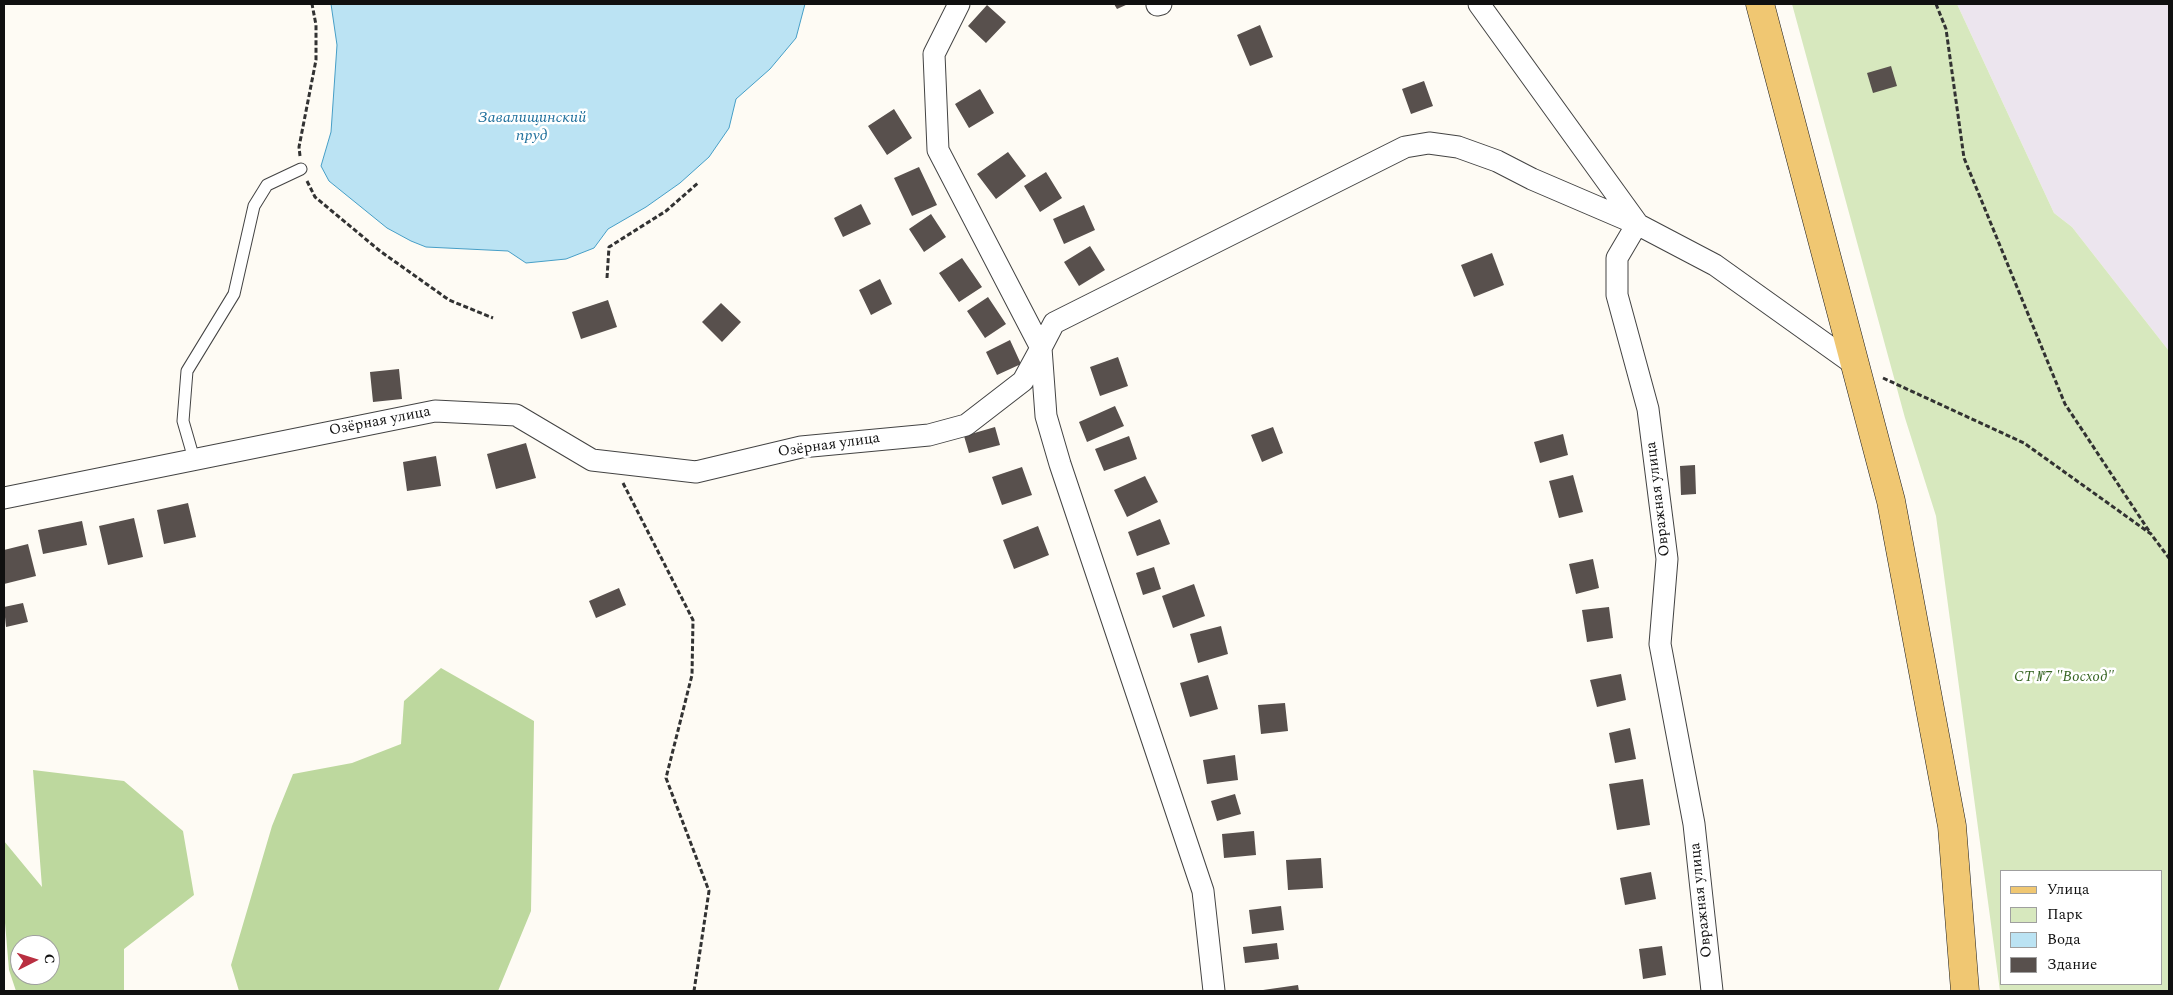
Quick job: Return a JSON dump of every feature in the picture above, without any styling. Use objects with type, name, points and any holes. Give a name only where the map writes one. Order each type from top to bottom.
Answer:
[{"type":"main road","points":[[1760,4],[1891,501],[1952,826],[1965,991]]},
{"type":"street","points":[[958,4],[934,54],[938,150],[1042,348],[1046,416],[1060,464],[1203,891],[1214,991]]},
{"type":"street","points":[[1479,4],[1637,224]]},
{"type":"street","name":"Озёрная улица","points":[[4,498],[435,411],[516,415],[592,460],[696,472],[801,447],[929,435],[966,425],[1024,381],[1054,323],[1405,147],[1429,144],[1458,147],[1497,161],[1532,179],[1637,224],[1716,266],[1855,365]]},
{"type":"street","name":"Овражная улица","points":[[1637,224],[1616,258],[1617,295],[1648,409],[1667,559],[1660,644],[1694,824],[1712,991]]},
{"type":"lane","points":[[194,459],[183,421],[187,370],[234,294],[254,206],[267,185],[301,169]]},
{"type":"path","points":[[312,4],[316,25],[316,60],[299,147],[301,169],[315,197],[380,252],[449,300],[493,318]]},
{"type":"path","points":[[1936,4],[1946,29],[1964,158],[2065,404],[2169,558]]},
{"type":"path","points":[[608,278],[609,247],[666,211],[698,183]]},
{"type":"path","points":[[1855,365],[2024,444],[2151,534]]},
{"type":"path","points":[[613,462],[693,620],[692,676],[666,778],[709,891],[694,991]]},
{"type":"shaded area","points":[[1957,4],[2169,4],[2169,351],[2072,227],[2054,213]]},
{"type":"green space","name":"СТ №7 \"Восход\"","points":[[1792,4],[1957,4],[2054,213],[2072,227],[2169,351],[2169,991],[2000,991],[1936,516],[1905,418]]},
{"type":"green space","points":[[441,668],[534,721],[531,911],[498,991],[239,991],[231,965],[272,826],[293,774],[352,763],[401,744],[404,701]]},
{"type":"green space","points":[[33,770],[124,781],[183,831],[194,895],[124,949],[124,991],[16,991],[14,985],[60,985],[60,935],[10,935],[10,973],[4,911],[4,841],[42,887]]},
{"type":"water","name":"Завалищинский пруд","points":[[331,4],[805,4],[796,38],[770,69],[736,99],[729,128],[709,157],[680,183],[646,207],[608,229],[594,248],[566,259],[526,263],[508,251],[426,247],[411,241],[387,228],[329,181],[321,166],[331,132],[337,45]]},
{"type":"building","points":[[1114,4],[1128,4],[1117,9]]},
{"type":"building","points":[[987,5],[1006,22],[986,43],[968,26]]},
{"type":"building","points":[[1260,25],[1273,57],[1250,66],[1237,35]]},
{"type":"building","points":[[1891,66],[1897,86],[1873,93],[1867,73]]},
{"type":"building","points":[[1424,81],[1433,106],[1411,114],[1402,89]]},
{"type":"building","points":[[980,89],[994,113],[969,128],[955,104]]},
{"type":"building","points":[[894,109],[912,138],[887,155],[868,126]]},
{"type":"building","points":[[1008,152],[1026,176],[996,199],[977,174]]},
{"type":"building","points":[[919,167],[937,205],[912,216],[894,178]]},
{"type":"building","points":[[1046,172],[1062,198],[1040,212],[1024,186]]},
{"type":"building","points":[[861,204],[871,224],[843,237],[834,218]]},
{"type":"building","points":[[1084,205],[1095,230],[1064,244],[1053,219]]},
{"type":"building","points":[[931,214],[946,237],[924,252],[909,229]]},
{"type":"building","points":[[1090,246],[1105,270],[1079,286],[1064,262]]},
{"type":"building","points":[[1492,253],[1504,285],[1474,297],[1461,265]]},
{"type":"building","points":[[962,258],[982,287],[959,302],[939,273]]},
{"type":"building","points":[[880,279],[892,304],[871,315],[859,290]]},
{"type":"building","points":[[988,297],[1006,324],[985,338],[967,311]]},
{"type":"building","points":[[608,300],[617,327],[581,339],[572,312]]},
{"type":"building","points":[[721,303],[741,322],[722,342],[702,322]]},
{"type":"building","points":[[1010,340],[1021,364],[997,375],[986,352]]},
{"type":"building","points":[[1118,357],[1128,386],[1100,396],[1090,367]]},
{"type":"building","points":[[399,369],[402,399],[373,402],[370,372]]},
{"type":"building","points":[[1115,406],[1124,426],[1087,442],[1079,422]]},
{"type":"building","points":[[995,427],[1000,445],[969,453],[964,436]]},
{"type":"building","points":[[1273,427],[1283,453],[1262,462],[1251,435]]},
{"type":"building","points":[[1563,434],[1568,455],[1540,463],[1534,442]]},
{"type":"building","points":[[1129,436],[1137,459],[1104,471],[1095,449]]},
{"type":"building","points":[[526,443],[536,478],[496,489],[487,454]]},
{"type":"building","points":[[436,456],[441,486],[407,491],[403,462]]},
{"type":"building","points":[[1695,465],[1696,494],[1681,495],[1680,466]]},
{"type":"building","points":[[1022,467],[1032,495],[1002,505],[992,477]]},
{"type":"building","points":[[1573,475],[1583,512],[1559,518],[1549,481]]},
{"type":"building","points":[[1145,476],[1158,502],[1127,517],[1114,490]]},
{"type":"building","points":[[188,503],[196,537],[164,544],[157,510]]},
{"type":"building","points":[[134,518],[143,557],[108,565],[99,526]]},
{"type":"building","points":[[1160,519],[1170,544],[1137,556],[1128,532]]},
{"type":"building","points":[[82,521],[87,545],[43,554],[38,530]]},
{"type":"building","points":[[1038,526],[1049,555],[1014,569],[1003,540]]},
{"type":"building","points":[[28,544],[36,576],[4,584],[4,550]]},
{"type":"building","points":[[1593,559],[1599,588],[1576,594],[1569,564]]},
{"type":"building","points":[[1154,567],[1161,589],[1143,595],[1136,573]]},
{"type":"building","points":[[1194,584],[1205,616],[1173,628],[1162,596]]},
{"type":"building","points":[[619,588],[626,605],[596,618],[589,601]]},
{"type":"building","points":[[23,603],[28,622],[6,627],[4,607]]},
{"type":"building","points":[[1609,607],[1613,638],[1587,642],[1582,610]]},
{"type":"building","points":[[1221,626],[1228,654],[1198,663],[1190,634]]},
{"type":"building","points":[[1621,674],[1626,700],[1597,707],[1590,680]]},
{"type":"building","points":[[1208,675],[1218,709],[1190,717],[1180,683]]},
{"type":"building","points":[[1285,703],[1288,731],[1261,734],[1258,705]]},
{"type":"building","points":[[1630,728],[1636,759],[1615,763],[1609,733]]},
{"type":"building","points":[[1235,755],[1238,780],[1207,784],[1203,760]]},
{"type":"building","points":[[1643,779],[1650,825],[1617,830],[1609,784]]},
{"type":"building","points":[[1235,794],[1241,814],[1217,821],[1211,801]]},
{"type":"building","points":[[1254,831],[1256,855],[1224,858],[1222,834]]},
{"type":"building","points":[[1321,858],[1323,888],[1288,890],[1286,860]]},
{"type":"building","points":[[1651,872],[1656,899],[1625,905],[1620,878]]},
{"type":"building","points":[[1281,906],[1284,930],[1252,934],[1249,910]]},
{"type":"building","points":[[1277,943],[1279,959],[1245,963],[1243,947]]},
{"type":"building","points":[[1662,946],[1666,975],[1643,979],[1639,949]]},
{"type":"building","points":[[1298,985],[1299,991],[1263,990]]}]
